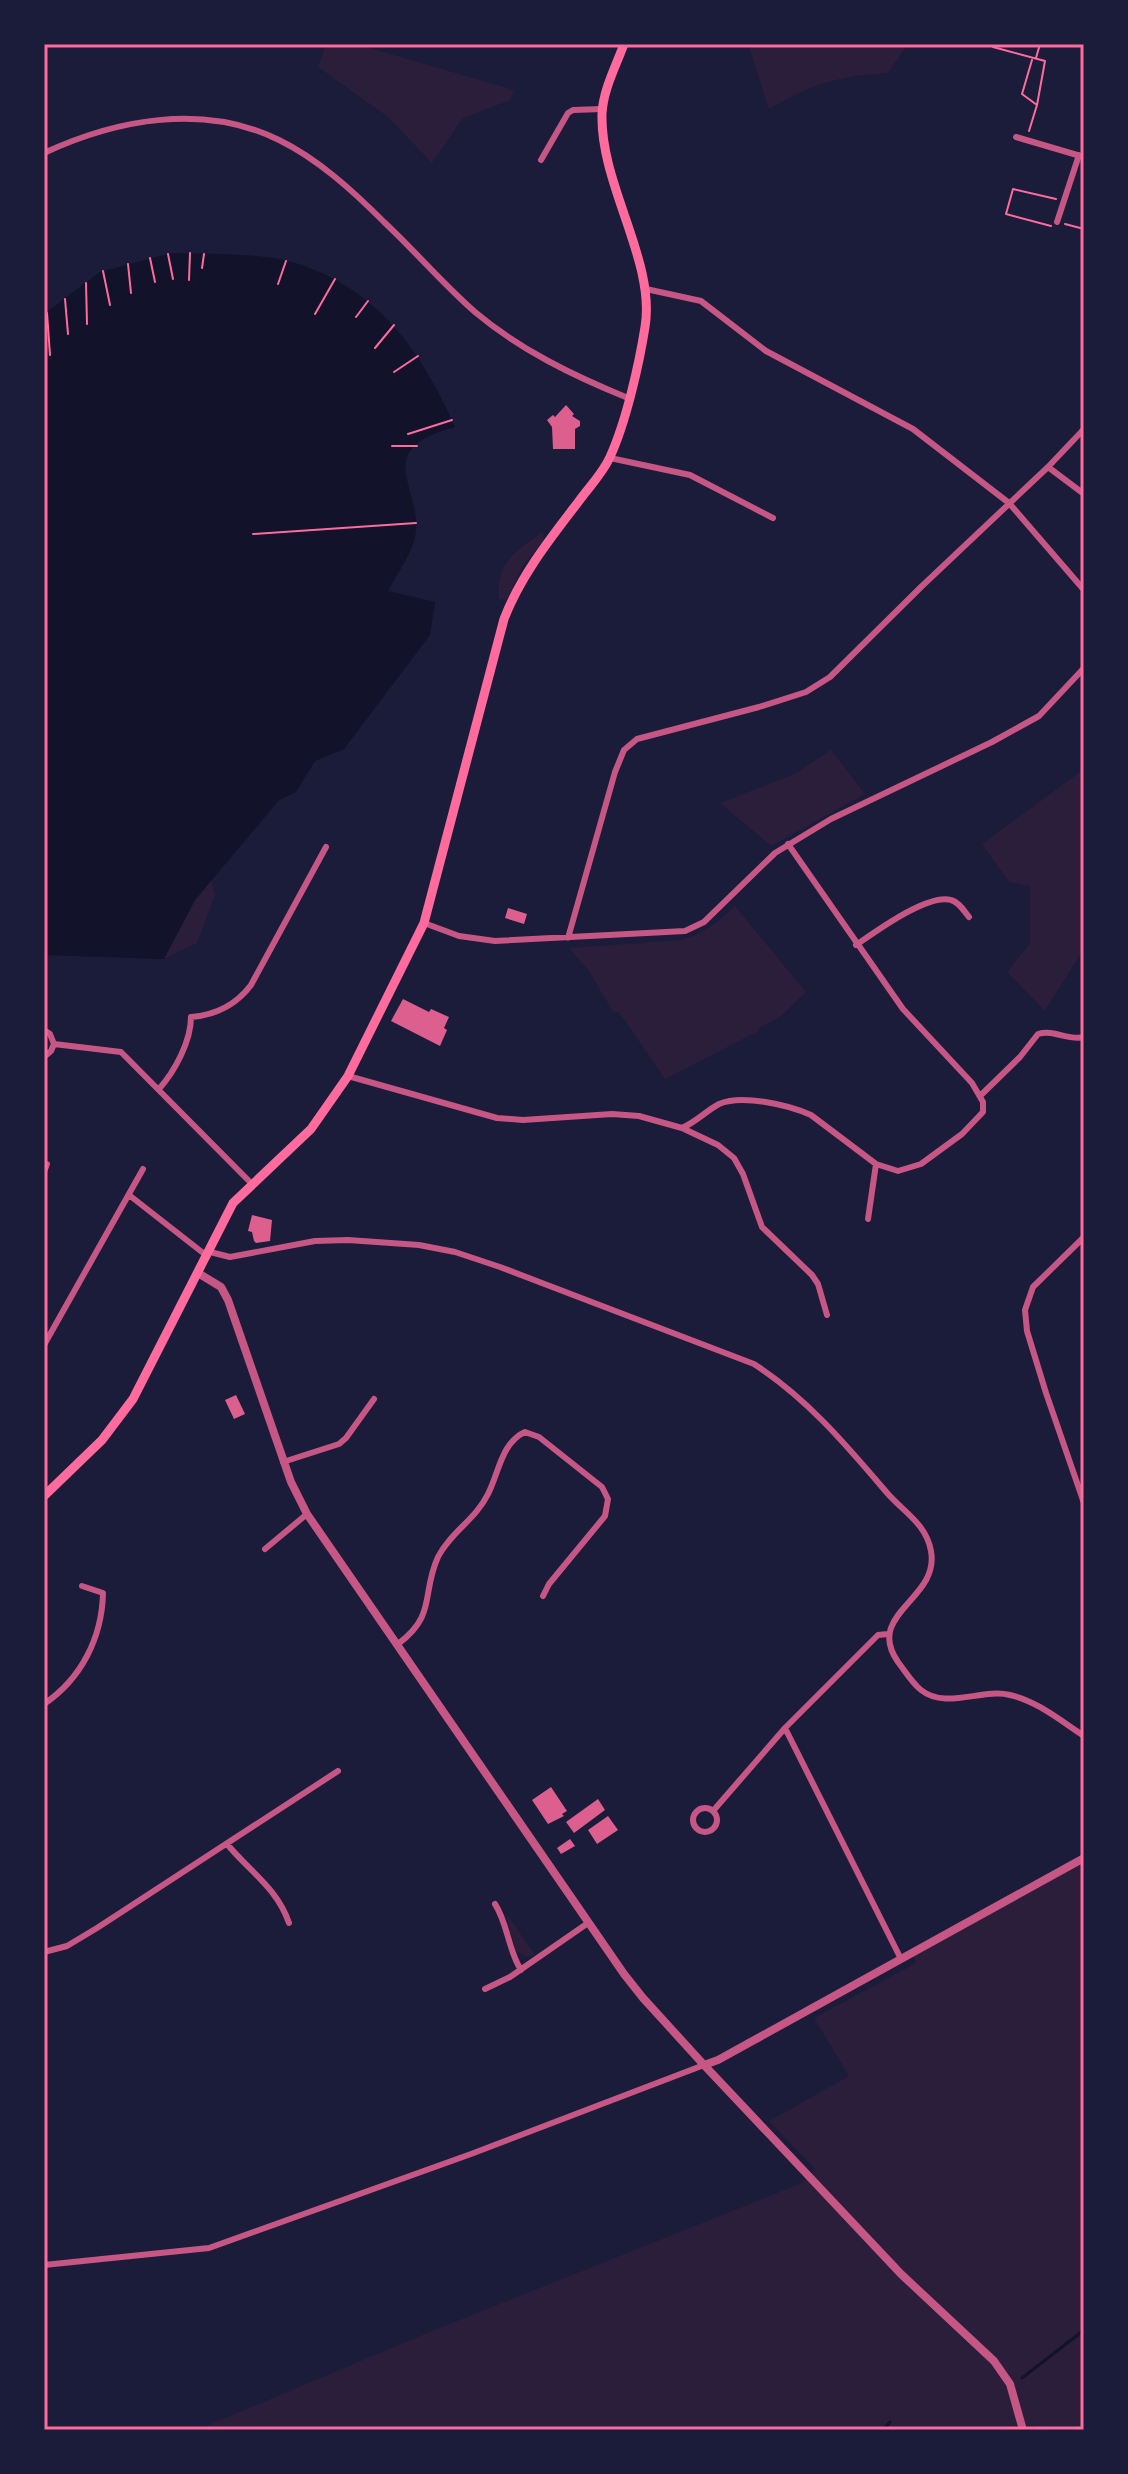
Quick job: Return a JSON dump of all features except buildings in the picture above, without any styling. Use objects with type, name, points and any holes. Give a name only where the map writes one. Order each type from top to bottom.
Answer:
[{"type":"main road","points":[[44,1496],[121,1417],[145,1379],[228,1211],[251,1183],[311,1129],[348,1076],[424,923],[504,619],[513,596],[530,567],[610,458],[645,328],[646,289],[604,144],[602,109],[624,44]]},
{"type":"street","points":[[541,160],[568,113],[602,109]]},
{"type":"street","points":[[44,153],[84,136],[160,119],[208,119],[266,134],[303,153],[343,184],[474,311],[499,330],[545,360],[628,398]]},
{"type":"street","points":[[1016,137],[1082,156],[1057,222]]},
{"type":"street","points":[[646,289],[701,301],[766,351],[913,429],[1009,503],[1084,590]]},
{"type":"street","points":[[568,938],[615,772],[628,745],[637,739],[806,692],[830,677],[1084,429]]},
{"type":"street","points":[[610,458],[690,475],[773,518]]},
{"type":"street","points":[[1048,467],[1084,494]]},
{"type":"street","points":[[424,923],[477,940],[685,931],[704,922],[788,844],[831,819],[992,742],[1039,716],[1084,668]]},
{"type":"street","points":[[682,1128],[729,1101],[798,1109],[830,1127],[876,1164],[898,1171],[937,1155],[983,1112],[980,1096],[972,1083],[903,1009],[788,844]]},
{"type":"street","points":[[159,1089],[190,1035],[191,1017],[206,1016],[232,1005],[251,985],[326,847]]},
{"type":"street","points":[[856,945],[896,917],[943,899],[957,903],[969,917]]},
{"type":"street","points":[[44,1030],[50,1034],[54,1044],[44,1057]]},
{"type":"street","points":[[980,1096],[1020,1057],[1031,1040],[1044,1032],[1078,1039],[1084,1037]]},
{"type":"street","points":[[54,1044],[121,1052],[251,1183]]},
{"type":"street","points":[[348,1076],[497,1118],[639,1116],[682,1128],[718,1145],[734,1158],[743,1174],[762,1227],[818,1284],[827,1315]]},
{"type":"street","points":[[44,1172],[47,1164]]},
{"type":"street","points":[[868,1219],[876,1164]]},
{"type":"street","points":[[44,1345],[47,1333],[143,1169]]},
{"type":"street","points":[[129,1195],[208,1254],[230,1257],[315,1241],[348,1240],[419,1245],[455,1252],[754,1364],[778,1380],[829,1425],[924,1531],[932,1555],[929,1572],[917,1594],[893,1620],[888,1634],[895,1657],[921,1690],[939,1698],[1008,1694],[1034,1705],[1084,1736]]},
{"type":"street","points":[[1084,1237],[1033,1287],[1025,1310],[1027,1331],[1046,1393],[1084,1502]]},
{"type":"street","points":[[198,1273],[221,1287],[228,1300],[283,1462],[307,1514],[588,1923],[643,1998],[704,2065],[901,2274],[994,2361],[1010,2384],[1023,2430]]},
{"type":"street","points":[[283,1462],[339,1444],[374,1399]]},
{"type":"street","points":[[398,1644],[416,1630],[422,1620],[439,1555],[477,1513],[507,1447],[525,1432],[539,1437],[602,1487],[608,1499],[605,1516],[543,1596]]},
{"type":"street","points":[[265,1549],[307,1514]]},
{"type":"street","points":[[44,1704],[78,1672],[97,1633],[103,1593],[82,1586]]},
{"type":"street","points":[[713,1811],[785,1728],[878,1635],[888,1634]]},
{"type":"street","points":[[785,1728],[901,1959]]},
{"type":"street","points":[[44,1952],[67,1946],[97,1928],[338,1771]]},
{"type":"street","points":[[702,1808],[713,1811],[717,1819],[715,1827],[704,1832],[696,1829],[692,1818],[696,1811],[702,1808]]},
{"type":"street","points":[[227,1844],[270,1888],[289,1923]]},
{"type":"street","points":[[44,2265],[209,2248],[471,2154],[718,2060],[1084,1858]]},
{"type":"street","points":[[495,1904],[521,1970]]},
{"type":"street","points":[[485,1989],[521,1970],[588,1923]]},
{"type":"path","points":[[994,44],[993,47],[1045,61],[1037,105],[1026,140]]},
{"type":"path","points":[[1037,105],[1022,94],[1040,44]]},
{"type":"path","points":[[1065,201],[1013,189],[1006,214],[1056,227],[1057,222],[1084,229]]},
{"type":"path","points":[[189,280],[190,253]]},
{"type":"path","points":[[168,254],[173,279]]},
{"type":"path","points":[[202,268],[204,254]]},
{"type":"path","points":[[150,258],[155,282]]},
{"type":"path","points":[[278,284],[286,261]]},
{"type":"path","points":[[128,264],[131,293]]},
{"type":"path","points":[[103,271],[110,305]]},
{"type":"path","points":[[315,314],[335,279]]},
{"type":"path","points":[[86,283],[87,324]]},
{"type":"path","points":[[65,299],[68,334]]},
{"type":"path","points":[[356,317],[368,301]]},
{"type":"path","points":[[47,313],[50,355]]},
{"type":"path","points":[[375,348],[394,325]]},
{"type":"path","points":[[394,372],[418,356]]},
{"type":"path","points":[[408,434],[452,420]]},
{"type":"path","points":[[392,446],[417,446]]},
{"type":"path","points":[[253,534],[416,523]]},
{"type":"shaded area","points":[[326,44],[356,44],[514,90],[510,100],[462,119],[432,163],[388,117],[318,67]]},
{"type":"shaded area","points":[[748,44],[908,44],[888,73],[826,83],[769,109]]},
{"type":"shaded area","points":[[171,253],[261,257],[288,261],[318,272],[370,303],[391,323],[427,371],[455,427],[428,437],[413,448],[406,460],[416,523],[414,541],[388,591],[435,602],[430,635],[344,749],[315,761],[296,792],[279,800],[195,900],[164,959],[44,955],[44,314],[100,272]]},
{"type":"shaded area","points":[[543,532],[544,540],[523,565],[507,600],[499,599],[504,566],[516,552]]},
{"type":"shaded area","points":[[831,750],[865,794],[771,846],[720,803],[796,773]]},
{"type":"shaded area","points":[[1084,769],[1084,948],[1045,1011],[1007,972],[1030,943],[1030,886],[1009,882],[982,844]]},
{"type":"shaded area","points":[[211,881],[215,895],[197,943],[164,959],[195,900]]},
{"type":"shaded area","points":[[735,906],[806,992],[781,1016],[759,1031],[665,1079],[619,1012],[613,1012],[589,971],[569,948],[680,940],[710,927]]},
{"type":"shaded area","points":[[1084,1858],[1084,2430],[204,2430],[204,2427],[427,2333],[802,2183],[815,2169],[769,2121],[849,2076],[814,2018],[916,1963],[912,1953]]},
{"type":"shaded area","points":[[506,1916],[535,1955],[526,1957],[516,1951]]},
{"type":"waterway","points":[[1022,2378],[1084,2330]]},
{"type":"waterway","points":[[883,2430],[890,2422]]}]
